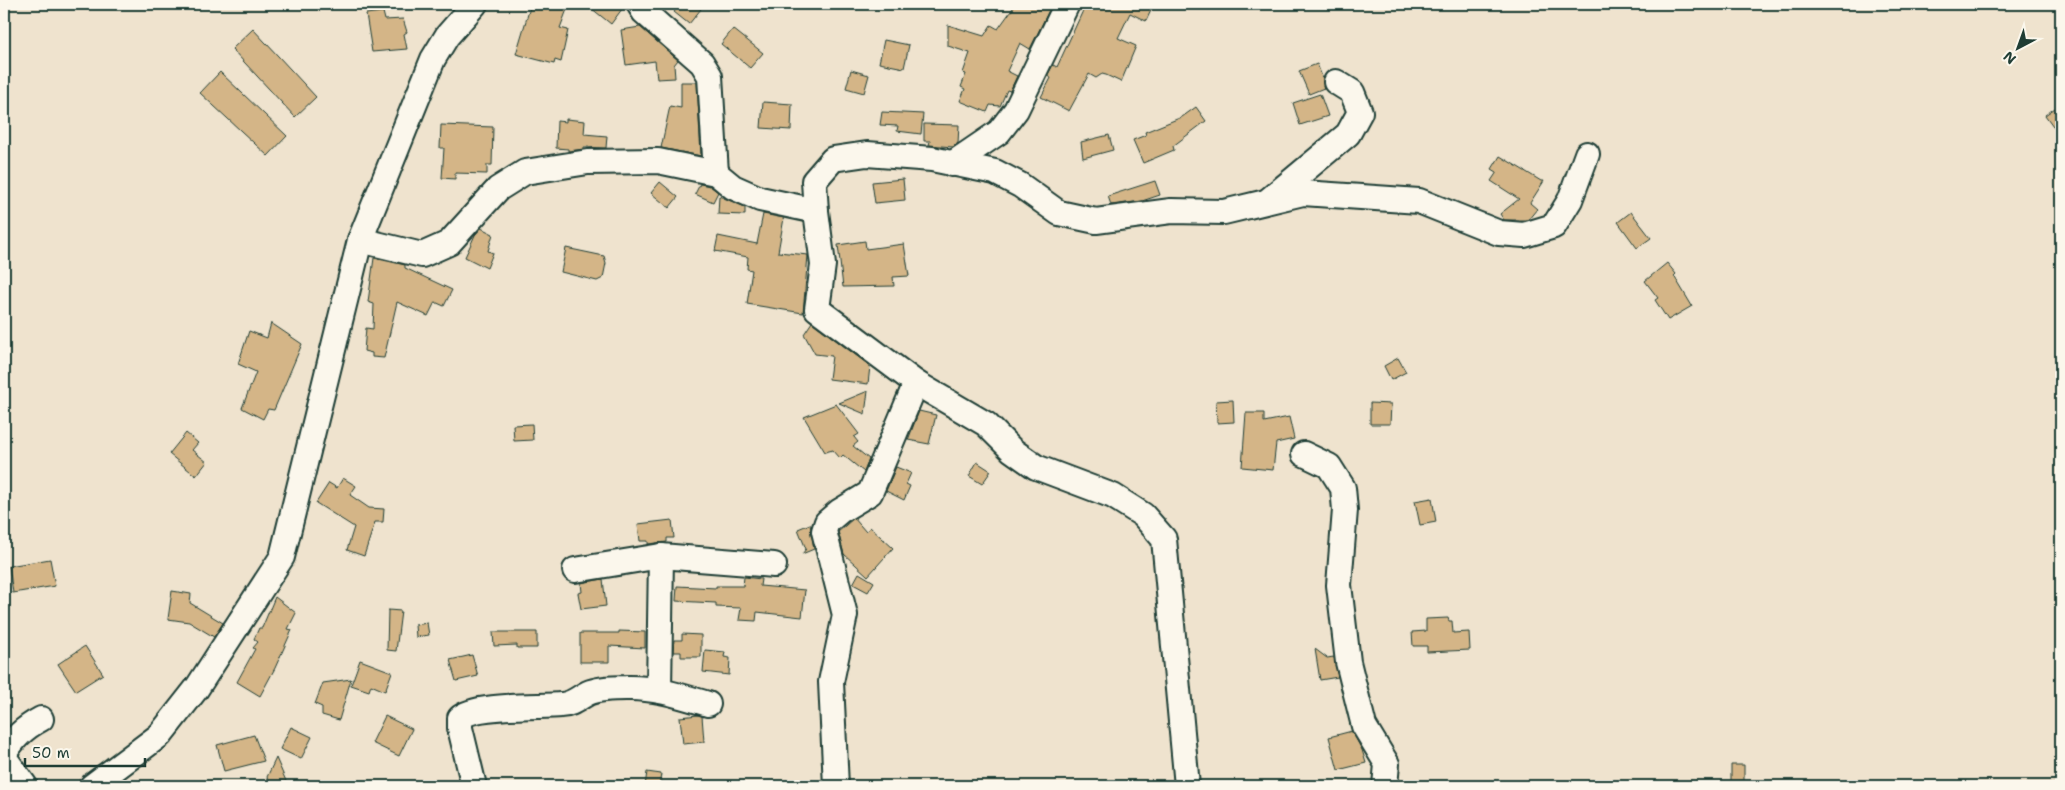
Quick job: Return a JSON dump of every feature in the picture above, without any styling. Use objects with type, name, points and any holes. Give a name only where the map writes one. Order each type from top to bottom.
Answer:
[{"type":"street","points":[[92,786],[160,735],[197,688],[282,557],[360,240],[433,59],[447,36],[475,4]]},
{"type":"street","points":[[639,4],[644,12],[702,63],[710,76],[716,173]]},
{"type":"street","points":[[952,164],[999,132],[1016,110],[1068,4]]},
{"type":"street","points":[[1266,202],[1348,134],[1360,112],[1352,92],[1336,82]]},
{"type":"street","points":[[1187,786],[1164,539],[1142,515],[1113,496],[1036,466],[1012,450],[986,424],[916,383],[817,309],[823,265],[814,181],[833,159],[866,154],[932,160],[995,172],[1020,185],[1058,213],[1096,221],[1171,211],[1224,212],[1303,193],[1419,201],[1499,233],[1524,235],[1554,226],[1570,200],[1587,154]]},
{"type":"street","points":[[360,240],[422,255],[449,243],[498,189],[525,172],[588,162],[658,161],[716,173],[733,187],[760,199],[816,211]]},
{"type":"street","points":[[836,786],[831,682],[845,615],[824,531],[828,522],[840,510],[870,493],[916,383]]},
{"type":"street","points":[[1304,454],[1329,466],[1343,488],[1345,510],[1339,585],[1348,662],[1364,726],[1387,764],[1385,786]]},
{"type":"street","points":[[659,690],[661,556]]},
{"type":"street","points":[[575,570],[661,556],[774,565]]},
{"type":"street","points":[[474,786],[460,728],[460,718],[466,712],[511,707],[563,705],[574,703],[590,692],[626,688],[659,690],[708,704]]},
{"type":"street","points":[[25,786],[4,755],[15,737],[28,726],[41,720]]},
{"type":"building","points":[[531,4],[569,4],[560,28],[568,30],[561,62],[555,60],[554,64],[516,54]]},
{"type":"building","points":[[586,4],[615,4],[622,9],[611,24]]},
{"type":"building","points":[[680,4],[695,4],[701,9],[689,24],[674,12]]},
{"type":"building","points":[[1016,4],[1052,4],[1030,49],[1020,43],[1007,71],[1017,76],[1010,91],[1007,90],[1000,106],[990,105],[987,112],[960,101],[965,89],[961,87],[966,74],[963,73],[970,53],[948,46],[948,25],[984,36],[991,25],[998,29]]},
{"type":"building","points":[[1086,4],[1154,4],[1146,21],[1130,13],[1118,38],[1136,46],[1121,82],[1102,74],[1096,78],[1089,74],[1069,111],[1041,97],[1051,78],[1047,76],[1053,65],[1057,67]]},
{"type":"building","points":[[383,12],[385,20],[403,19],[407,32],[404,34],[407,49],[372,52],[366,14]]},
{"type":"building","points":[[640,27],[678,60],[674,65],[675,78],[657,79],[655,61],[626,65],[621,30]]},
{"type":"building","points":[[253,29],[316,97],[295,117],[232,49]]},
{"type":"building","points":[[733,29],[763,53],[750,68],[721,44]]},
{"type":"building","points":[[884,40],[909,45],[904,68],[879,63]]},
{"type":"building","points":[[1317,64],[1323,79],[1324,88],[1309,94],[1299,71]]},
{"type":"building","points":[[851,70],[869,75],[864,93],[846,88]]},
{"type":"building","points":[[220,72],[287,136],[268,156],[200,93]]},
{"type":"building","points":[[681,82],[697,82],[701,156],[661,148],[670,106],[681,108]]},
{"type":"building","points":[[1320,94],[1328,116],[1300,125],[1293,103]]},
{"type":"building","points":[[763,102],[792,104],[791,130],[761,128]]},
{"type":"building","points":[[2061,104],[2061,137],[2045,115]]},
{"type":"building","points":[[1196,107],[1206,121],[1173,146],[1174,150],[1143,163],[1133,140],[1146,135],[1145,132],[1182,117]]},
{"type":"building","points":[[882,112],[923,114],[921,134],[897,131],[898,126],[880,125]]},
{"type":"building","points":[[566,119],[585,121],[584,134],[607,136],[606,148],[584,147],[584,149],[568,151],[568,149],[556,148],[557,121],[566,122]]},
{"type":"building","points":[[924,124],[959,125],[958,143],[953,147],[929,145],[930,141],[924,141]]},
{"type":"building","points":[[441,125],[493,127],[492,165],[487,165],[487,174],[455,173],[455,179],[442,178],[444,148],[440,148]]},
{"type":"building","points":[[1109,135],[1113,150],[1083,158],[1081,142]]},
{"type":"building","points":[[1500,156],[1544,181],[1530,203],[1537,209],[1528,220],[1504,220],[1500,214],[1519,199],[1491,181],[1497,172],[1492,169]]},
{"type":"building","points":[[903,179],[905,200],[875,203],[872,182]]},
{"type":"building","points":[[1155,181],[1160,195],[1142,201],[1111,205],[1108,196]]},
{"type":"building","points":[[660,182],[678,197],[669,208],[651,193]]},
{"type":"building","points":[[700,184],[710,186],[718,192],[713,202],[695,194]]},
{"type":"building","points":[[719,196],[745,207],[745,215],[718,214]]},
{"type":"building","points":[[1631,212],[1651,238],[1637,248],[1618,222]]},
{"type":"building","points":[[763,214],[784,218],[778,252],[808,255],[803,313],[747,304],[752,270],[747,269],[748,257],[715,251],[718,236],[757,244]]},
{"type":"building","points":[[481,228],[493,234],[488,251],[493,253],[487,268],[465,257],[475,235]]},
{"type":"building","points":[[865,241],[866,249],[904,244],[909,276],[893,277],[894,286],[843,287],[838,245]]},
{"type":"building","points":[[566,248],[604,256],[606,263],[603,278],[597,281],[561,272]]},
{"type":"building","points":[[374,258],[405,265],[405,268],[452,290],[444,306],[435,302],[428,316],[397,302],[384,358],[372,357],[372,353],[364,351],[366,328],[373,329],[374,304],[368,302]]},
{"type":"building","points":[[1667,263],[1676,274],[1674,276],[1692,306],[1668,320],[1655,300],[1658,298],[1645,281]]},
{"type":"building","points":[[812,322],[870,366],[868,384],[829,379],[832,356],[815,354],[804,334]]},
{"type":"building","points":[[271,323],[302,344],[274,410],[268,409],[263,419],[242,408],[256,372],[238,364],[249,331],[267,338]]},
{"type":"building","points":[[1398,358],[1406,372],[1391,380],[1384,366]]},
{"type":"building","points":[[868,391],[865,414],[839,403]]},
{"type":"building","points":[[1233,400],[1234,422],[1217,423],[1216,401]]},
{"type":"building","points":[[1370,403],[1391,404],[1390,424],[1370,424]]},
{"type":"building","points":[[836,404],[859,434],[854,437],[858,442],[853,446],[869,459],[864,472],[843,455],[840,458],[833,450],[825,452],[804,417]]},
{"type":"building","points":[[919,411],[936,415],[929,444],[908,440]]},
{"type":"building","points":[[1246,413],[1264,413],[1264,422],[1289,417],[1294,439],[1276,443],[1273,470],[1242,467]]},
{"type":"building","points":[[532,424],[533,440],[514,441],[513,425]]},
{"type":"building","points":[[186,433],[198,443],[192,450],[207,462],[196,476],[169,454]]},
{"type":"building","points":[[977,462],[991,471],[982,484],[969,476]]},
{"type":"building","points":[[896,467],[911,473],[906,484],[910,486],[904,500],[886,491]]},
{"type":"building","points":[[343,478],[356,486],[350,495],[369,508],[384,509],[383,522],[375,522],[364,556],[347,550],[354,527],[316,503],[329,483],[337,488]]},
{"type":"building","points":[[1432,498],[1436,522],[1420,525],[1415,501]]},
{"type":"building","points":[[854,518],[866,532],[870,527],[893,548],[868,576],[844,554],[838,532]]},
{"type":"building","points":[[672,520],[674,538],[667,538],[667,542],[648,544],[648,541],[640,541],[638,524]]},
{"type":"building","points":[[810,524],[814,549],[802,554],[806,549],[798,529]]},
{"type":"building","points":[[50,559],[55,586],[13,593],[9,566]]},
{"type":"building","points":[[859,573],[874,582],[868,592],[853,584]]},
{"type":"building","points":[[744,577],[761,579],[760,586],[805,590],[802,617],[757,612],[756,621],[739,620],[741,608],[716,607],[716,603],[676,601],[677,586],[716,588],[716,586],[743,586]]},
{"type":"building","points":[[603,579],[606,606],[581,609],[578,593],[582,592],[581,583]]},
{"type":"building","points":[[172,591],[191,594],[190,603],[223,623],[214,637],[189,622],[168,619]]},
{"type":"building","points":[[275,597],[296,613],[288,629],[292,630],[260,696],[237,682],[255,649],[253,648],[258,642],[254,639],[259,628],[262,628]]},
{"type":"building","points":[[388,610],[401,611],[396,651],[387,650]]},
{"type":"building","points":[[1448,618],[1449,621],[1452,621],[1453,633],[1469,632],[1470,650],[1427,652],[1427,646],[1413,646],[1412,632],[1426,631],[1426,619]]},
{"type":"building","points":[[427,623],[429,635],[416,637],[415,625]]},
{"type":"building","points":[[619,631],[645,632],[645,648],[609,646],[609,662],[580,662],[580,633],[619,633]]},
{"type":"building","points":[[493,632],[537,632],[537,648],[517,648],[517,645],[494,646]]},
{"type":"building","points":[[682,634],[701,635],[701,657],[681,657],[681,652],[673,652],[674,640],[682,640]]},
{"type":"building","points":[[85,646],[103,674],[76,691],[58,664]]},
{"type":"building","points":[[1315,649],[1327,658],[1334,657],[1338,677],[1320,680]]},
{"type":"building","points":[[705,650],[725,652],[724,657],[730,658],[729,675],[703,672]]},
{"type":"building","points":[[472,655],[478,676],[456,681],[450,660]]},
{"type":"building","points":[[360,660],[392,672],[385,691],[371,685],[369,691],[351,685]]},
{"type":"building","points":[[351,679],[339,720],[322,715],[322,707],[315,704],[323,683]]},
{"type":"building","points":[[385,716],[412,729],[399,756],[372,743]]},
{"type":"building","points":[[702,716],[704,742],[683,744],[680,717]]},
{"type":"building","points":[[291,727],[312,737],[301,759],[280,749]]},
{"type":"building","points":[[1352,731],[1362,750],[1366,763],[1338,770],[1329,737]]},
{"type":"building","points":[[254,735],[264,761],[224,771],[217,745]]},
{"type":"building","points":[[276,758],[286,781],[271,786],[267,777]]},
{"type":"building","points":[[1731,765],[1744,765],[1744,781],[1731,782]]},
{"type":"building","points":[[647,772],[661,774],[659,786],[645,786]]}]
